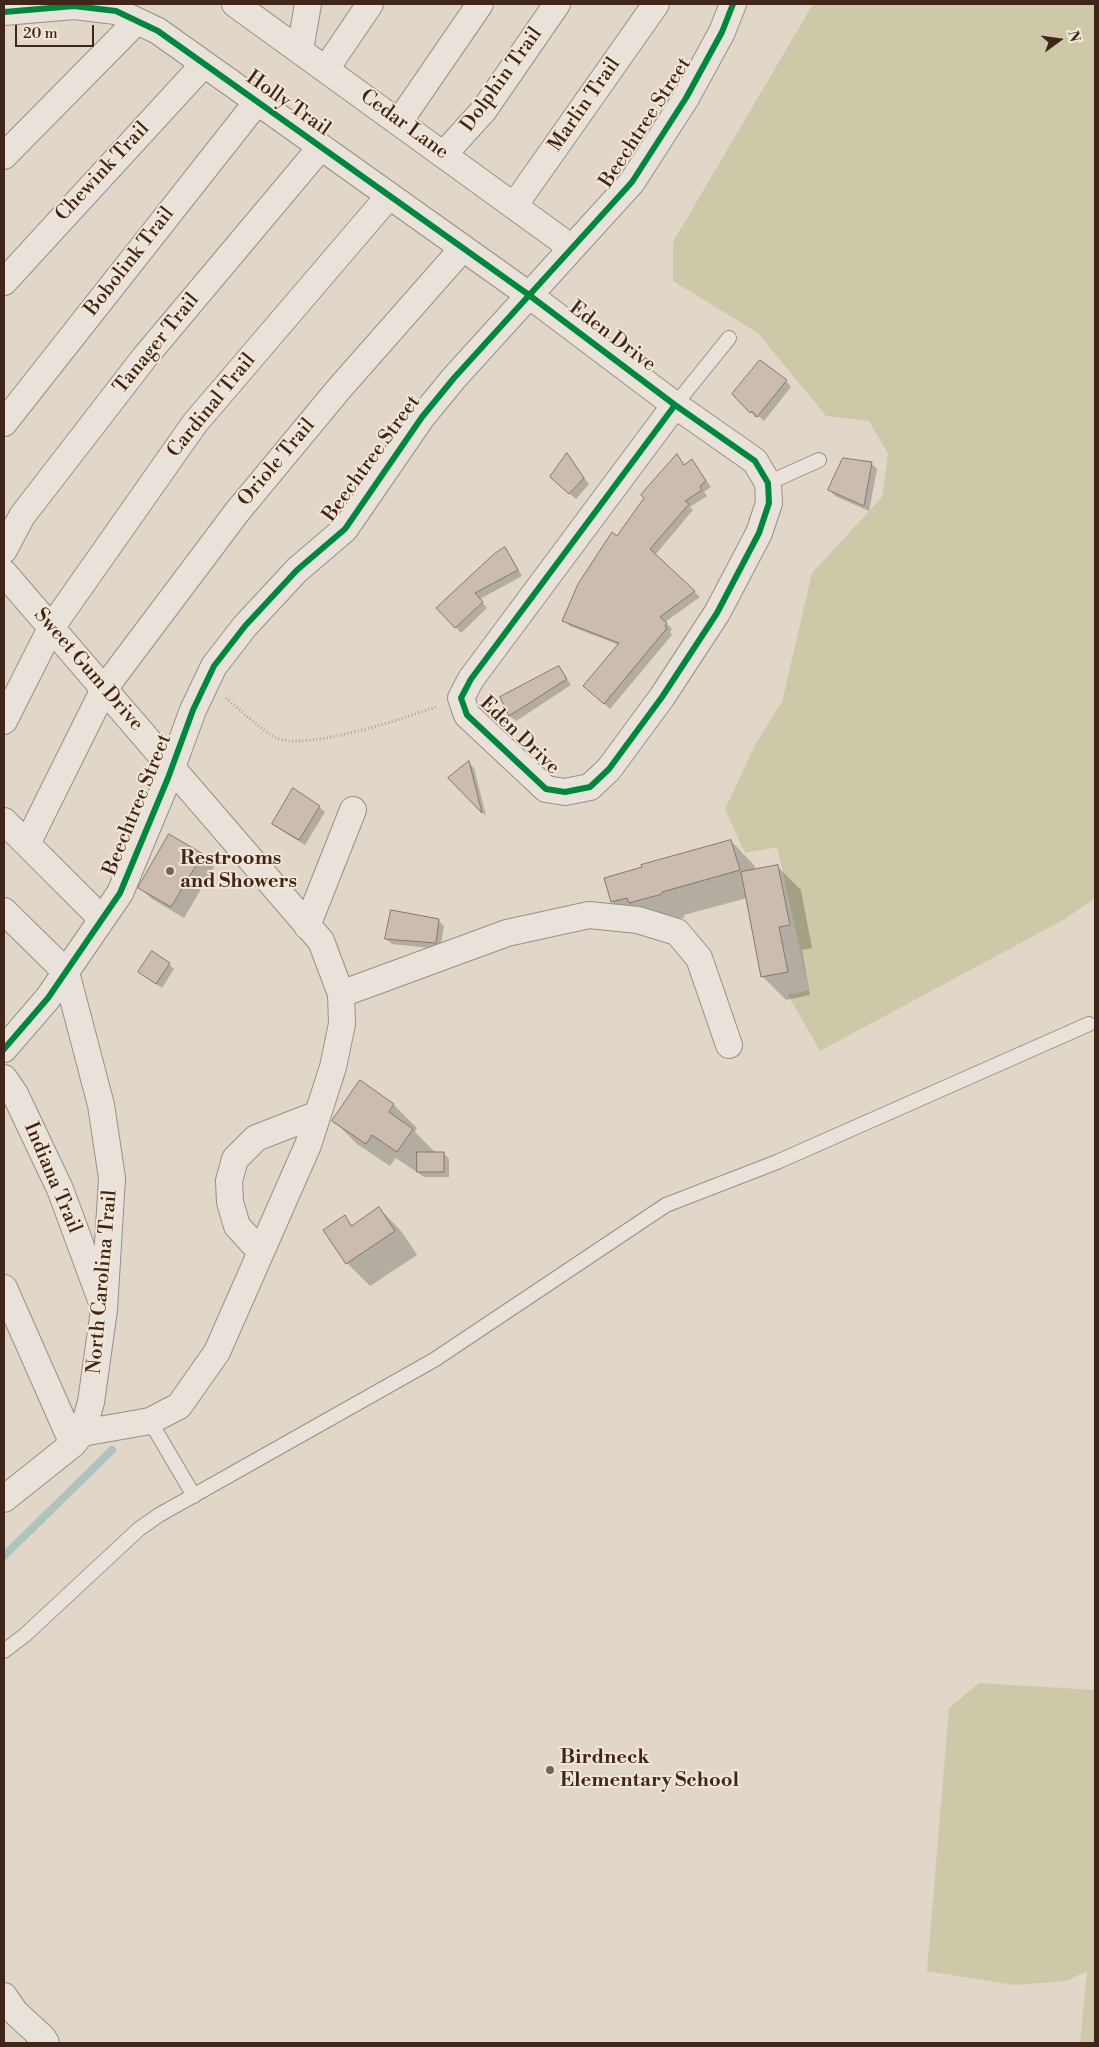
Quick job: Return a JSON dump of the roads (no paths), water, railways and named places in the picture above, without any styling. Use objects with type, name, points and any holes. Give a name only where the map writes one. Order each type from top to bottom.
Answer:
[{"type":"street","points":[[300,50],[308,4]]},
{"type":"street","points":[[326,69],[370,4]]},
{"type":"street","points":[[399,122],[480,4]]},
{"type":"street","name":"Dolphin Trail","points":[[444,154],[484,110],[557,4]]},
{"type":"street","name":"Marlin Trail","points":[[514,206],[656,4]]},
{"type":"street","name":"Beechtree Street","points":[[4,1049],[48,998],[120,893],[172,768],[193,710],[214,666],[246,626],[297,570],[345,529],[422,417],[454,378],[632,182],[686,98],[722,32],[733,4]]},
{"type":"street","name":"Holly Trail","points":[[4,12],[74,6],[116,11],[158,31],[529,295]]},
{"type":"street","name":"Cedar Lane","points":[[243,7],[572,248]]},
{"type":"street","points":[[4,156],[137,21]]},
{"type":"street","name":"Chewink Trail","points":[[4,282],[204,64]]},
{"type":"street","name":"Bobolink Trail","points":[[4,422],[257,102]]},
{"type":"street","name":"Tanager Trail","points":[[4,550],[22,516],[144,358],[321,147]]},
{"type":"street","name":"Cardinal Trail","points":[[4,722],[51,628],[195,423],[389,196]]},
{"type":"street","name":"Oriole Trail","points":[[26,844],[104,689],[243,504],[338,390],[463,248]]},
{"type":"street","name":"Eden Drive","points":[[529,295],[674,405],[755,461],[768,483],[770,503],[759,533],[717,614],[662,697],[609,769],[590,786],[565,792],[546,789],[467,715],[461,698],[471,679],[674,405]]},
{"type":"street","name":"Sweet Gum Drive","points":[[4,573],[320,941],[341,994],[342,1024],[333,1067],[308,1145],[217,1352],[179,1406],[150,1421],[78,1439]]},
{"type":"street","points":[[307,926],[353,810]]},
{"type":"street","points":[[4,821],[102,919]]},
{"type":"street","points":[[4,911],[66,972]]},
{"type":"street","points":[[341,994],[507,933],[589,915],[638,920],[677,932],[699,958],[729,1046]]},
{"type":"street","name":"North Carolina Trail","points":[[66,972],[100,1105],[112,1178],[104,1310],[91,1402],[78,1439]]},
{"type":"street","name":"Indiana Trail","points":[[4,1078],[15,1094],[60,1189],[104,1310]]},
{"type":"street","points":[[261,1252],[237,1226],[230,1202],[229,1181],[235,1159],[256,1138],[318,1114]]},
{"type":"street","points":[[4,1288],[78,1439],[7,1489]]},
{"type":"street","points":[[4,1996],[16,2012],[46,2043]]},
{"type":"lane","points":[[674,405],[729,338]]},
{"type":"lane","points":[[768,483],[819,460]]},
{"type":"lane","points":[[4,1651],[25,1635],[139,1530],[194,1496],[434,1360],[666,1205],[777,1162],[1089,1024]]},
{"type":"lane","points":[[150,1421],[194,1496]]},
{"type":"waterway","points":[[4,1556],[112,1450]]},
{"type":"place","name":"Restrooms and Showers","points":[[170,871]]},
{"type":"place","name":"Birdneck Elementary School","points":[[550,1770]]}]
